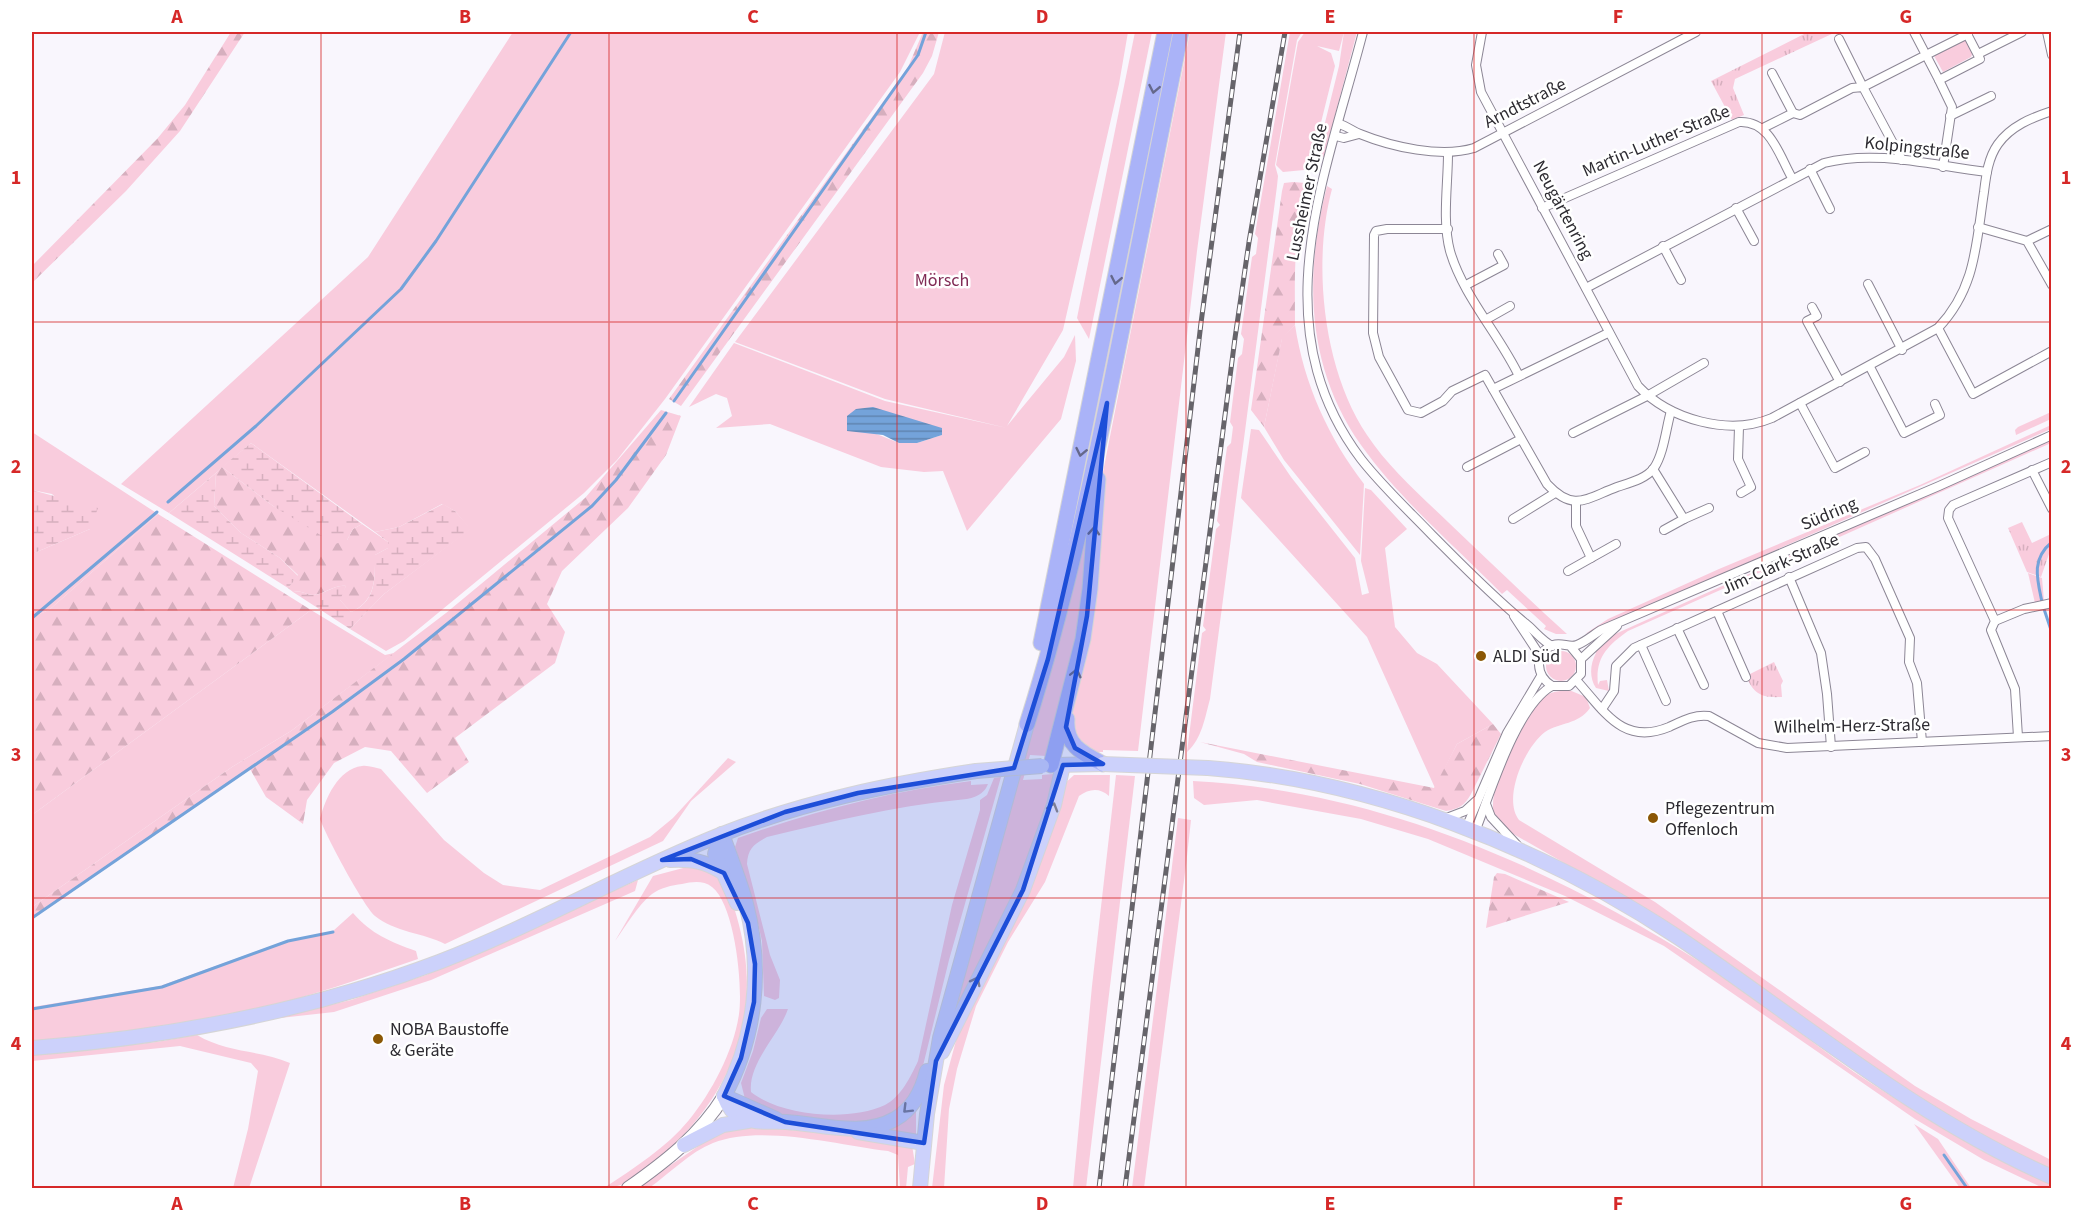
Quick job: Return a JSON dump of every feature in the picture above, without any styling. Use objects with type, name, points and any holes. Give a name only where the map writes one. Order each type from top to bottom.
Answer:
[{"type":"highway","points":[[1027,724],[1165,32]]},
{"type":"highway","points":[[1027,724],[1059,616],[1107,403],[1181,32]]},
{"type":"highway","points":[[1052,765],[1087,616],[1100,456],[1107,403]]},
{"type":"highway","points":[[1067,707],[1068,738],[1075,748],[1103,764]]},
{"type":"main road","points":[[848,1129],[882,1125],[905,1112],[919,1094],[940,1038],[1027,724]]},
{"type":"main road","points":[[32,1048],[178,1032],[306,1005],[441,961],[722,834],[785,812],[858,793],[976,771],[1052,765],[1103,764],[1208,768],[1257,773],[1312,784],[1440,819],[1527,854],[1629,907],[1706,957],[1903,1095],[1982,1142],[2052,1178]]},
{"type":"main road","points":[[936,1061],[952,1034],[1023,890],[1047,826],[1052,765]]},
{"type":"main road","points":[[722,834],[716,854],[748,923]]},
{"type":"main road","points":[[722,834],[746,905],[755,964],[754,1002],[749,1033],[724,1096]]},
{"type":"main road","points":[[663,860],[691,859],[708,863],[724,873]]},
{"type":"main road","points":[[920,1188],[924,1143],[940,1038]]},
{"type":"main road","points":[[724,1096],[734,1113],[751,1120]]},
{"type":"main road","points":[[724,1096],[785,1122]]},
{"type":"main road","points":[[684,1145],[723,1125],[751,1120],[848,1129],[866,1135],[924,1143]]},
{"type":"street","name":"Lussheimer Straße","points":[[1363,32],[1315,218],[1307,267],[1308,326],[1321,386],[1346,436],[1380,481],[1513,613],[1552,646]]},
{"type":"street","name":"Neugärtenring","points":[[1482,32],[1476,65],[1481,92],[1638,387],[1647,396],[1671,411],[1719,425],[1739,427],[1756,424],[1870,367],[1938,328],[1956,310],[1968,284],[1990,159],[2002,138],[2029,118],[2052,111]]},
{"type":"street","name":"Arndtstraße","points":[[1339,124],[1359,134],[1432,153],[1448,154],[1474,148],[1696,32]]},
{"type":"street","points":[[1914,32],[1952,106],[1943,167]]},
{"type":"street","points":[[1977,54],[2022,32]]},
{"type":"street","points":[[2047,32],[2052,55]]},
{"type":"street","points":[[1792,178],[1763,128],[1793,113],[1800,115],[1852,88],[1863,87],[1967,33],[1980,59],[1939,80]]},
{"type":"street","points":[[1839,39],[1902,160]]},
{"type":"street","points":[[1772,73],[1793,113]]},
{"type":"street","points":[[1950,116],[1991,96]]},
{"type":"street","name":"Martin-Luther-Straße","points":[[1542,208],[1738,122],[1753,123],[1763,128]]},
{"type":"street","name":"Arndtstraße","points":[[1336,136],[1344,138],[1359,134]]},
{"type":"street","points":[[1448,154],[1450,251],[1466,285],[1502,343],[1519,376]]},
{"type":"street","name":"Kolpingstraße","points":[[1586,288],[1792,178],[1810,169],[1839,160],[1860,157],[1902,160],[1987,172]]},
{"type":"street","points":[[1810,169],[1830,209]]},
{"type":"street","points":[[1736,208],[1754,241]]},
{"type":"street","points":[[1978,227],[2027,241],[2052,229]]},
{"type":"street","points":[[1448,229],[1387,228],[1376,231],[1373,253],[1375,345],[1405,406],[1416,414],[1435,406],[1452,391],[1485,375],[1547,484],[1555,493],[1576,501],[1591,500],[1637,481],[1653,469],[1671,411]]},
{"type":"street","points":[[2027,241],[2051,281]]},
{"type":"street","points":[[1663,246],[1681,280]]},
{"type":"street","points":[[1466,285],[1504,265],[1498,254]]},
{"type":"street","points":[[1868,284],[1902,350]]},
{"type":"street","points":[[1486,319],[1510,306]]},
{"type":"street","points":[[1812,307],[1817,316],[1808,321],[1840,382]]},
{"type":"street","points":[[1938,328],[1973,394],[2052,351]]},
{"type":"street","points":[[1493,388],[1608,333]]},
{"type":"street","points":[[1573,433],[1647,396],[1704,363]]},
{"type":"street","points":[[1870,367],[1904,433],[1940,415],[1935,404]]},
{"type":"street","points":[[1800,403],[1835,468],[1865,452]]},
{"type":"street","points":[[1739,427],[1738,459],[1751,487],[1741,493]]},
{"type":"street","name":"Südring","points":[[1552,646],[1571,647],[1619,623],[2052,435]]},
{"type":"street","points":[[1467,466],[1521,439]]},
{"type":"street","points":[[1995,621],[1948,518],[1949,510],[1953,505],[2052,462]]},
{"type":"street","points":[[1653,469],[1684,519]]},
{"type":"street","points":[[2032,470],[2052,509]]},
{"type":"street","points":[[1513,519],[1555,493]]},
{"type":"street","points":[[1576,501],[1576,526],[1591,558]]},
{"type":"street","points":[[1664,530],[1709,508]]},
{"type":"street","points":[[1568,571],[1616,544]]},
{"type":"street","name":"Jim-Clark-Straße","points":[[1602,709],[1614,691],[1616,666],[1628,652],[1789,577],[1857,548],[1866,548],[1875,559],[1910,638],[1909,662],[1917,683],[1922,742]]},
{"type":"street","points":[[1789,577],[1821,654],[1831,747]]},
{"type":"street","points":[[2018,738],[2015,689],[1991,630],[1995,621],[2024,609],[2052,603]]},
{"type":"street","name":"Jim-Clark-Straße","points":[[1716,611],[1746,677]]},
{"type":"street","name":"Lussheimer Straße","points":[[1513,613],[1541,657]]},
{"type":"street","name":"Südring","points":[[1581,659],[1619,623]]},
{"type":"street","points":[[1677,628],[1704,685]]},
{"type":"street","points":[[1641,645],[1666,701]]},
{"type":"street","points":[[1552,646],[1541,657],[1539,670],[1541,676],[1552,687]]},
{"type":"street","points":[[1471,830],[1486,804],[1494,779],[1524,717],[1540,696],[1552,687],[1569,686],[1577,681],[1581,674],[1581,659],[1571,647]]},
{"type":"street","points":[[1471,830],[1477,801],[1507,733],[1541,676]]},
{"type":"street","name":"Wilhelm-Herz-Straße","points":[[1577,681],[1622,727],[1641,734],[1652,734],[1700,715],[1709,716],[1758,743],[1787,748],[2052,736]]},
{"type":"street","points":[[1440,819],[1465,811],[1477,801]]},
{"type":"street","points":[[1486,804],[1491,817],[1502,832],[1527,854]]},
{"type":"street","points":[[628,1188],[684,1145],[705,1123],[724,1096]]},
{"type":"highlighted area","points":[[1107,403],[1087,616],[1066,727],[1075,748],[1103,764],[1063,765],[1023,890],[936,1061],[924,1143],[785,1122],[724,1096],[741,1058],[754,1002],[755,964],[748,923],[724,873],[691,859],[662,860],[785,812],[858,793],[1014,768],[1048,659]]},
{"type":"green space","points":[[231,32],[245,32],[180,131],[126,191],[32,283],[32,266],[157,139],[185,105]]},
{"type":"green space","points":[[513,32],[920,32],[900,72],[665,399],[617,460],[584,493],[404,641],[386,651],[350,629],[384,594],[470,529],[455,511],[442,504],[399,527],[375,532],[251,443],[169,513],[121,484],[368,257]]},
{"type":"green space","points":[[923,32],[939,32],[932,56],[923,73],[681,406],[669,399],[908,67]]},
{"type":"green space","name":"Mörsch","points":[[945,32],[1128,32],[1119,84],[1063,330],[1007,426],[1064,357],[1075,335],[1076,361],[1061,419],[967,531],[943,471],[924,472],[881,467],[770,424],[716,428],[732,416],[727,398],[716,394],[689,407],[734,343],[885,401],[1007,428],[885,399],[735,342],[934,74]],"holes":[[[874,433],[942,435],[917,443],[899,443]]]},
{"type":"green space","points":[[1135,32],[1152,32],[1089,339],[1077,318]]},
{"type":"green space","points":[[1170,32],[1175,32],[1075,524],[1073,524]]},
{"type":"green space","points":[[1190,32],[1226,32],[1197,251],[1138,751],[1094,752],[1072,737],[1072,709],[1103,472]]},
{"type":"green space","points":[[1290,32],[1302,32],[1297,40],[1275,165],[1278,176],[1277,186],[1210,699],[1200,734],[1187,752],[1202,633],[1206,630],[1203,626],[1216,529],[1220,525],[1217,521],[1227,447],[1231,443],[1233,427],[1230,422],[1238,358],[1242,354],[1244,339],[1241,334],[1252,257],[1256,254],[1258,238],[1255,234]]},
{"type":"green space","points":[[1305,32],[1344,32],[1339,51],[1317,46],[1331,53],[1335,66],[1312,159],[1304,170],[1283,172],[1276,165],[1298,42]]},
{"type":"green space","points":[[1344,32],[1357,32],[1324,157],[1317,155],[1339,66]]},
{"type":"green space","points":[[1808,32],[1836,32],[1735,79],[1733,88],[1744,115],[1732,120],[1711,81]]},
{"type":"green space","points":[[1965,37],[1973,52],[1971,57],[1943,72],[1933,54]]},
{"type":"green space","points":[[1284,183],[1305,183],[1296,250],[1295,325],[1282,339],[1264,427],[1251,410],[1282,191]]},
{"type":"green space","points":[[1327,186],[1332,189],[1323,250],[1326,315],[1331,348],[1340,380],[1352,409],[1375,447],[1405,480],[1567,634],[1556,634],[1544,629],[1546,626],[1507,590],[1502,594],[1428,522],[1376,465],[1343,415],[1329,384],[1320,352],[1315,320],[1313,286],[1315,253]]},
{"type":"green space","points":[[1295,325],[1311,389],[1319,409],[1339,448],[1364,484],[1360,555],[1284,460],[1264,427],[1282,338]]},
{"type":"green space","points":[[661,410],[681,416],[666,455],[628,508],[562,571],[547,604],[565,632],[555,663],[455,738],[469,762],[427,793],[391,751],[365,747],[334,763],[307,800],[303,824],[266,797],[250,769],[32,919],[32,907],[232,767],[291,731],[446,613],[585,498]]},
{"type":"green space","points":[[2051,412],[2051,419],[2016,435],[2015,430],[2018,427]]},
{"type":"green space","points":[[2051,425],[2051,429],[1585,634],[1608,619],[1719,569],[1920,485]]},
{"type":"green space","points":[[1251,429],[1259,430],[1291,477],[1355,558],[1362,595],[1369,593],[1361,561],[1365,488],[1371,490],[1407,529],[1385,548],[1395,627],[1417,653],[1437,664],[1493,724],[1457,744],[1435,788],[1367,637],[1241,498]]},
{"type":"green space","points":[[32,432],[158,514],[49,610],[32,617],[32,554],[90,529],[52,494],[32,490]]},
{"type":"green space","points":[[2051,438],[2051,443],[1628,631],[1608,648],[1598,667],[1598,685],[1600,681],[1607,680],[1609,691],[1596,688],[1591,671],[1596,653],[1594,649],[1613,635]]},
{"type":"green space","points":[[251,443],[362,524],[353,529],[347,540],[335,544],[273,506],[222,467]]},
{"type":"green space","points":[[222,467],[273,506],[347,540],[353,529],[362,524],[388,542],[388,548],[375,555],[374,581],[370,595],[365,602],[351,612],[339,599],[346,586],[313,595],[293,592],[288,588],[298,575],[280,558],[241,533],[214,506],[216,473]]},
{"type":"green space","points":[[216,473],[214,506],[241,533],[280,558],[298,576],[288,588],[169,513]]},
{"type":"green space","points":[[32,490],[98,508],[90,529],[32,554]]},
{"type":"green space","points":[[1092,498],[1079,633],[1046,756],[1030,755],[1023,780],[1042,779],[1042,775],[1053,774],[1054,788],[1032,858],[954,1015],[1026,754]]},
{"type":"green space","points":[[443,504],[455,511],[471,529],[384,594],[350,629],[293,592],[317,595],[346,586],[340,600],[351,612],[359,608],[370,596],[375,573],[375,555],[388,548],[388,542],[375,532],[399,527]]},
{"type":"green space","points":[[158,514],[311,610],[32,815],[32,617],[49,610]]},
{"type":"green space","points":[[2022,522],[2032,543],[2051,534],[2051,553],[2041,577],[2027,572],[2008,528]]},
{"type":"green space","points":[[2028,573],[2042,578],[2044,601],[2035,603]]},
{"type":"green space","points":[[311,610],[385,655],[394,653],[291,731],[232,767],[32,907],[32,815]]},
{"type":"green space","points":[[1561,651],[1567,652],[1575,660],[1575,672],[1567,680],[1561,681],[1555,680],[1547,672],[1546,666],[1547,660],[1555,652]]},
{"type":"green space","points":[[1774,662],[1783,681],[1782,697],[1760,694],[1752,687],[1746,676]]},
{"type":"green space","points":[[1569,690],[1586,697],[1590,708],[1580,718],[1545,732],[1530,749],[1514,786],[1514,811],[1519,820],[1655,902],[1915,1086],[1971,1119],[2051,1160],[2051,1171],[1989,1140],[1909,1092],[1638,905],[1508,831],[1494,813],[1493,802],[1501,770],[1517,735],[1535,707],[1543,698],[1552,693]]},
{"type":"green space","points":[[1493,724],[1501,734],[1471,794],[1461,806],[1446,811],[1360,784],[1257,762],[1244,754],[1200,742],[1434,788],[1457,744]]},
{"type":"green space","points":[[728,758],[736,762],[691,801],[663,841],[445,944],[391,926],[375,916],[345,870],[320,819],[329,794],[346,773],[362,766],[381,769],[444,840],[484,873],[503,885],[540,890],[650,837],[673,818]]},
{"type":"green space","points":[[1074,775],[1110,775],[1109,796],[1102,791],[1094,790],[1079,796],[1045,882],[1008,942],[976,1006],[957,1069],[949,1109],[944,1188],[932,1188],[944,1085],[957,1037],[1063,785]]},
{"type":"green space","points":[[1116,775],[1135,776],[1086,1188],[1073,1188],[1092,986]]},
{"type":"green space","points":[[1001,777],[949,960],[919,1082],[899,1111],[864,1125],[787,1116],[745,1099],[741,1083],[753,1051],[761,1018],[767,1009],[788,1009],[754,1070],[751,1092],[780,1107],[835,1115],[853,1114],[885,1105],[901,1092],[918,1061],[952,905],[980,810],[980,800],[987,795],[994,778]]},
{"type":"green space","points":[[971,781],[971,785],[988,784],[983,792],[971,798],[910,806],[838,820],[767,837],[752,847],[747,864],[770,955],[780,980],[779,998],[775,1000],[764,996],[762,941],[752,898],[735,847],[738,838],[853,803],[912,790]]},
{"type":"green space","points":[[1193,781],[1262,787],[1329,800],[1395,817],[1524,866],[1586,896],[1705,965],[1878,1088],[1975,1145],[2051,1183],[2051,1188],[2043,1188],[1984,1160],[1915,1119],[1664,946],[1565,896],[1428,839],[1361,819],[1257,800],[1204,805],[1194,798]]},
{"type":"green space","points":[[1178,818],[1191,820],[1186,865],[1144,1188],[1132,1188]]},
{"type":"green space","points":[[701,866],[722,883],[734,907],[739,925],[745,959],[747,991],[743,1022],[735,1052],[723,1081],[706,1108],[685,1133],[635,1178],[620,1185],[604,1188],[660,1149],[689,1120],[714,1084],[732,1042],[740,1001],[736,947],[726,910],[720,896],[712,887],[705,883],[694,882],[662,888],[637,910],[615,941],[653,876],[687,867]]},
{"type":"green space","points":[[1497,873],[1505,874],[1569,902],[1486,928],[1494,877]]},
{"type":"green space","points":[[638,880],[635,891],[431,980],[334,1012],[271,1019],[351,1000],[426,975]]},
{"type":"green space","points":[[353,913],[367,927],[416,951],[418,959],[304,997],[235,1015],[159,1029],[32,1042],[32,1007],[160,986],[285,941],[333,931]]},
{"type":"green space","points":[[197,1035],[220,1045],[290,1063],[249,1188],[233,1188],[248,1129],[258,1071],[251,1063],[180,1046],[32,1061],[32,1055],[156,1042]]},
{"type":"green space","points":[[916,1107],[916,1137],[875,1131]]},
{"type":"green space","points":[[1914,1124],[1938,1139],[1971,1188],[1960,1188]]},
{"type":"green space","points":[[750,1127],[846,1134],[912,1145],[915,1164],[908,1167],[906,1188],[900,1188],[898,1155],[888,1151],[799,1138],[753,1135],[732,1138],[704,1147],[649,1188],[637,1188],[719,1132]]},
{"type":"water","points":[[873,407],[942,428],[942,435],[917,443],[899,443],[883,435],[847,431],[847,416],[856,409]]},
{"type":"waterway","points":[[168,502],[256,426],[401,289],[436,241],[571,32]]},
{"type":"waterway","points":[[674,401],[918,55],[926,32]]},
{"type":"waterway","points":[[32,918],[332,712],[404,659],[592,506],[616,480],[666,413]]},
{"type":"waterway","points":[[32,618],[157,512]]},
{"type":"waterway","points":[[2042,602],[2037,577],[2038,562],[2052,542]]},
{"type":"waterway","points":[[2044,609],[2052,633]]},
{"type":"waterway","points":[[32,1009],[162,987],[288,941],[333,932]]},
{"type":"waterway","points":[[1944,1155],[1967,1188]]},
{"type":"railway","points":[[1099,1188],[1201,323],[1240,32]]},
{"type":"railway","points":[[1125,1188],[1235,338],[1285,32]]},
{"type":"place","name":"ALDI Süd","points":[[1481,656]]},
{"type":"place","name":"Pflegezentrum Offenloch","points":[[1653,818]]},
{"type":"place","name":"NOBA Baustoffe & Geräte","points":[[378,1039]]}]
